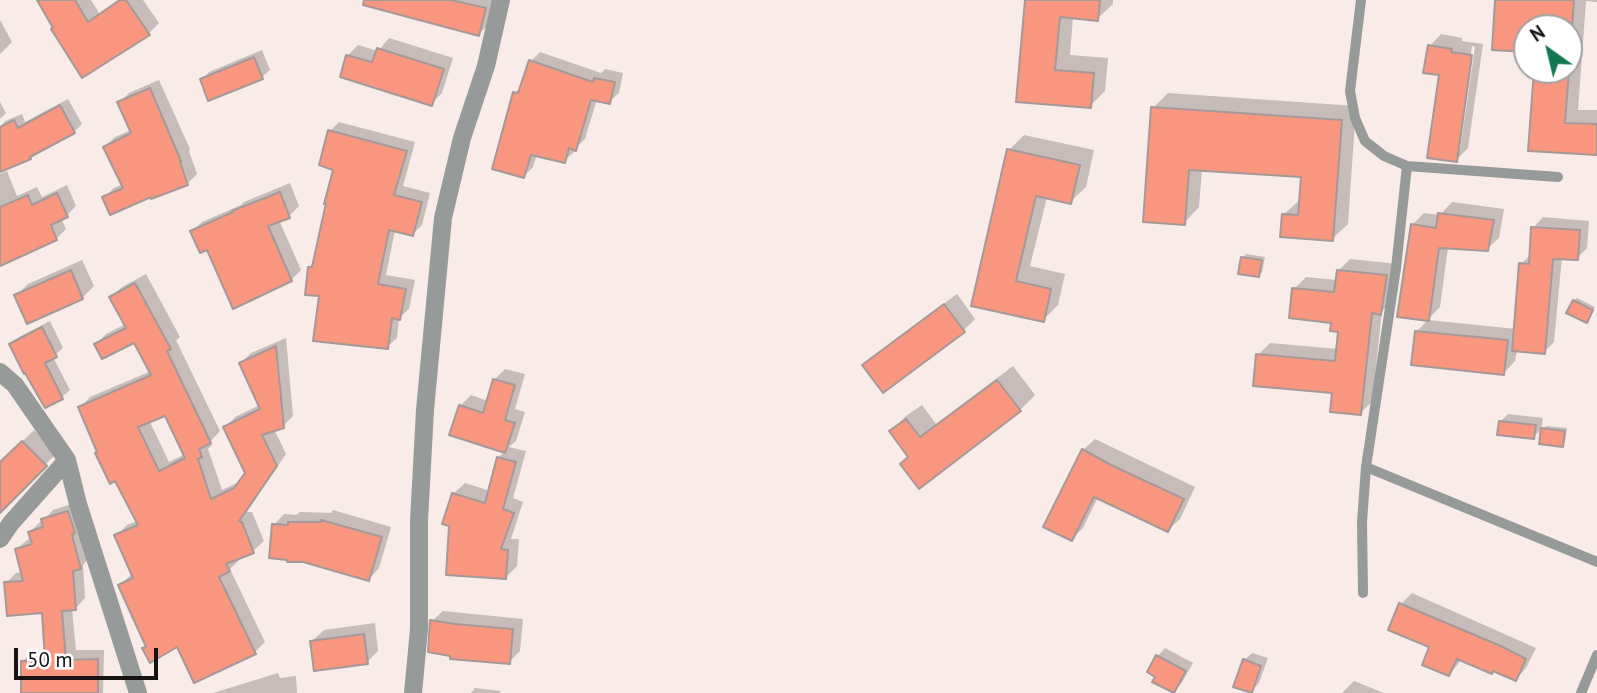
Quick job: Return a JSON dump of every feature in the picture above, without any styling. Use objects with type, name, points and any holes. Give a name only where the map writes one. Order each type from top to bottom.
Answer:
[{"type":"street","points":[[413,693],[419,629],[419,521],[425,410],[443,218],[462,138],[486,66],[501,0]]},
{"type":"street","points":[[0,372],[15,385],[67,460],[78,504],[138,693]]},
{"type":"street","points":[[0,539],[67,460]]},
{"type":"lane","points":[[1360,0],[1350,92],[1355,118],[1365,141],[1384,156],[1407,166],[1558,177]]},
{"type":"lane","points":[[1363,593],[1362,522],[1366,467],[1396,268],[1407,166]]},
{"type":"lane","points":[[1366,467],[1597,562]]},
{"type":"lane","points":[[1581,693],[1597,654]]},
{"type":"building","points":[[37,0],[75,0],[88,22],[120,0],[126,0],[150,35],[82,78],[51,29],[53,28]]},
{"type":"building","points":[[364,0],[451,0],[486,8],[479,36],[363,5]]},
{"type":"building","points":[[1025,0],[1100,0],[1098,21],[1060,17],[1055,70],[1094,73],[1091,108],[1016,102]]},
{"type":"building","points":[[1495,0],[1574,0],[1573,14],[1513,14],[1513,51],[1492,50]]},
{"type":"building","points":[[1428,45],[1472,55],[1457,162],[1427,158],[1439,75],[1423,73]]},
{"type":"building","points":[[377,48],[444,69],[432,106],[340,77],[346,55],[372,62]]},
{"type":"building","points":[[254,57],[263,79],[208,101],[200,79]]},
{"type":"building","points":[[529,60],[593,82],[594,78],[615,82],[610,104],[591,100],[576,151],[569,148],[565,163],[531,155],[524,178],[492,169],[513,92],[518,93]]},
{"type":"building","points":[[1533,84],[1568,84],[1565,123],[1597,124],[1597,155],[1528,151]]},
{"type":"building","points":[[150,88],[181,161],[188,185],[110,215],[102,197],[123,188],[103,147],[131,133],[117,102]]},
{"type":"building","points":[[60,105],[75,133],[30,157],[31,159],[0,172],[0,127],[14,120],[18,128]]},
{"type":"building","points":[[1151,107],[1342,120],[1333,241],[1280,237],[1282,214],[1298,215],[1301,177],[1189,170],[1185,225],[1143,222]]},
{"type":"building","points":[[328,130],[407,151],[394,195],[422,202],[413,236],[389,230],[378,284],[406,289],[400,320],[392,318],[388,349],[313,341],[319,296],[305,295],[308,267],[312,267],[333,170],[319,165]]},
{"type":"building","points":[[1007,149],[1080,165],[1071,204],[1036,196],[1016,281],[1051,289],[1044,322],[971,306]]},
{"type":"building","points":[[280,192],[290,218],[268,226],[292,281],[233,309],[207,250],[200,253],[190,231]]},
{"type":"building","points":[[57,193],[68,217],[51,225],[57,240],[0,266],[0,207],[28,195],[32,205]]},
{"type":"building","points":[[1438,213],[1494,220],[1488,251],[1439,248],[1429,321],[1397,317],[1411,224],[1436,228]]},
{"type":"building","points":[[1531,227],[1580,230],[1578,260],[1553,259],[1545,354],[1512,351],[1519,263],[1529,264]]},
{"type":"building","points":[[1241,257],[1262,260],[1259,277],[1238,274]]},
{"type":"building","points":[[71,270],[83,299],[27,324],[14,295]]},
{"type":"building","points":[[1337,270],[1387,275],[1381,315],[1372,313],[1361,415],[1330,412],[1332,393],[1253,386],[1256,354],[1335,361],[1338,332],[1330,331],[1331,323],[1289,318],[1292,288],[1334,292]]},
{"type":"building","points":[[135,283],[171,349],[167,351],[211,443],[199,449],[202,457],[198,459],[211,499],[234,488],[245,473],[223,427],[260,409],[239,363],[276,346],[284,428],[262,435],[277,466],[239,521],[242,522],[254,553],[226,564],[230,571],[219,577],[256,654],[194,683],[177,647],[150,663],[142,648],[146,647],[118,585],[133,578],[114,535],[138,525],[115,481],[110,484],[78,407],[151,375],[134,343],[102,359],[94,344],[126,328],[109,297]],"holes":[[[165,416],[185,458],[159,471],[138,427]]]},
{"type":"building","points":[[1573,300],[1593,310],[1587,323],[1566,313]]},
{"type":"building","points":[[944,304],[965,332],[883,393],[862,365]]},
{"type":"building","points":[[42,327],[57,357],[45,363],[63,399],[45,408],[9,344]]},
{"type":"building","points":[[1415,331],[1508,340],[1504,375],[1411,365]]},
{"type":"building","points":[[493,379],[515,385],[505,420],[515,423],[505,453],[449,435],[459,405],[483,413]]},
{"type":"building","points":[[997,380],[1021,411],[919,489],[900,464],[908,457],[889,431],[906,419],[920,437]]},
{"type":"building","points":[[1499,421],[1536,425],[1534,439],[1497,435]]},
{"type":"building","points":[[1541,428],[1565,431],[1563,447],[1539,444]]},
{"type":"building","points":[[22,441],[47,466],[0,513],[0,462]]},
{"type":"building","points":[[1082,449],[1184,499],[1168,532],[1094,497],[1072,541],[1043,527]]},
{"type":"building","points":[[497,457],[516,462],[503,509],[514,513],[501,549],[508,550],[506,579],[446,575],[449,526],[442,524],[452,493],[485,503]]},
{"type":"building","points":[[68,511],[81,569],[73,571],[76,610],[62,611],[66,660],[98,659],[98,693],[21,693],[21,661],[45,660],[42,613],[7,616],[4,582],[23,581],[15,549],[32,544],[28,532],[43,527],[41,519]]},
{"type":"building","points":[[321,520],[382,537],[369,581],[303,562],[269,558],[272,524],[288,525],[288,522]]},
{"type":"building","points":[[1399,603],[1526,659],[1516,681],[1457,659],[1449,676],[1422,665],[1429,647],[1388,630]]},
{"type":"building","points":[[430,620],[513,629],[510,664],[450,659],[450,656],[428,652]]},
{"type":"building","points":[[364,634],[368,664],[314,671],[310,641]]},
{"type":"building","points":[[1156,655],[1186,671],[1174,693],[1152,682],[1155,677],[1147,672]]},
{"type":"building","points":[[1243,659],[1261,666],[1252,693],[1233,687]]}]
